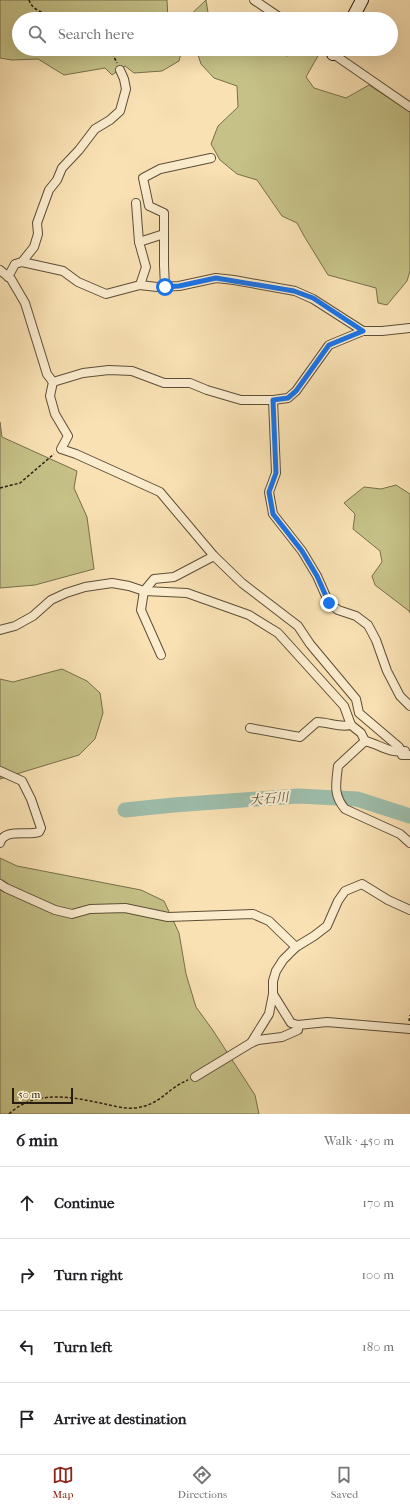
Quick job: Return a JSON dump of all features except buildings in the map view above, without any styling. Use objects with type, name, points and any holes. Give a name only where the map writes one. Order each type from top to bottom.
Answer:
[{"type":"street","points":[[254,0],[272,12]]},
{"type":"street","points":[[356,12],[362,0]]},
{"type":"street","points":[[339,56],[410,107]]},
{"type":"street","points":[[22,262],[34,247],[38,234],[37,223],[49,190],[57,180],[62,168],[79,150],[95,129],[110,120],[120,111],[126,89],[120,70]]},
{"type":"street","points":[[165,287],[164,213],[149,206],[143,178],[160,169],[211,158]]},
{"type":"street","points":[[136,203],[139,242],[146,267],[140,286]]},
{"type":"street","points":[[139,242],[164,234]]},
{"type":"street","points":[[8,277],[15,264],[22,262],[63,271],[78,282],[106,294],[140,286],[179,286],[216,278],[294,291],[313,298],[363,331]]},
{"type":"street","points":[[0,270],[11,279],[25,303],[47,374],[53,382],[50,396],[55,414],[68,436],[60,449],[76,454],[160,492],[214,556],[242,583],[298,626],[310,644],[356,699],[359,713],[399,747],[402,755],[410,755]]},
{"type":"street","points":[[53,382],[89,372],[109,370],[132,371],[164,383],[190,383],[207,390],[241,400],[273,400],[288,398],[296,391],[329,345],[363,331],[382,331],[410,328]]},
{"type":"street","points":[[273,400],[276,473],[269,492],[273,514],[302,551],[317,576],[329,603],[338,610],[356,616],[368,625],[376,640],[387,671],[400,696],[410,706]]},
{"type":"street","points":[[161,655],[141,610],[144,591],[154,579],[174,577],[214,556]]},
{"type":"street","points":[[0,630],[15,626],[33,616],[51,600],[85,587],[112,583],[129,586],[144,591],[187,593],[249,615],[278,632],[344,706],[351,725],[361,733],[365,741]]},
{"type":"street","points":[[250,728],[300,737],[317,722],[326,722],[345,726],[351,725]]},
{"type":"street","points":[[365,741],[374,743],[390,751],[400,752],[410,750]]},
{"type":"street","points":[[365,741],[338,766],[336,789],[339,802],[345,809],[400,834],[410,843]]},
{"type":"street","points":[[0,771],[22,780],[32,799],[41,828],[39,832],[33,834],[15,833],[5,835],[1,838],[0,843]]},
{"type":"street","points":[[0,884],[55,910],[72,914],[90,909],[125,908],[168,917],[253,914],[269,920],[296,947]]},
{"type":"street","points":[[251,1043],[268,1014],[276,970],[283,960],[296,947],[327,926],[338,900],[344,891],[362,884],[388,900],[410,910]]},
{"type":"street","points":[[272,994],[291,1023],[298,1026],[326,1022],[410,1029]]},
{"type":"street","points":[[195,1077],[251,1043],[258,1040],[282,1037],[298,1030],[298,1026]]},
{"type":"path","points":[[29,0],[31,6],[43,12]]},
{"type":"path","points":[[113,56],[120,70]]},
{"type":"path","points":[[0,488],[20,483],[60,449]]},
{"type":"path","points":[[9,1114],[24,1103],[58,1096],[73,1097],[124,1108],[134,1108],[160,1100],[179,1084],[195,1077]]},
{"type":"shaded area","points":[[0,0],[167,0],[168,12],[12,12],[12,56],[180,56],[179,61],[162,71],[134,73],[125,66],[112,75],[105,68],[64,75],[38,59],[12,60],[0,58]]},
{"type":"shaded area","points":[[206,0],[208,12],[193,12]]},
{"type":"shaded area","points":[[198,56],[318,56],[306,77],[314,88],[346,98],[369,85],[410,112],[410,271],[407,281],[387,305],[378,303],[376,288],[328,275],[297,223],[282,216],[257,180],[237,174],[220,160],[211,144],[218,126],[238,107],[237,86],[214,78],[201,64]]},
{"type":"shaded area","points":[[0,422],[2,437],[77,471],[74,488],[87,517],[94,569],[35,585],[0,588]]},
{"type":"shaded area","points":[[396,485],[410,494],[410,613],[375,585],[372,576],[382,562],[380,551],[353,529],[355,514],[344,503],[364,487],[381,489]]},
{"type":"shaded area","points":[[62,669],[87,681],[100,693],[103,713],[95,739],[79,755],[0,779],[0,679],[13,682]]},
{"type":"shaded area","points":[[0,858],[17,866],[141,890],[164,901],[179,933],[186,974],[196,1007],[255,1095],[259,1114],[0,1114]]},
{"type":"waterway","name":"大石川","points":[[125,810],[298,796],[357,799],[410,816]]},
{"type":"route","points":[[165,287],[179,286],[216,278],[294,291],[313,298],[363,331],[329,345],[296,391],[288,398],[273,400],[276,473],[269,492],[273,514],[302,551],[317,576],[329,603]]}]
